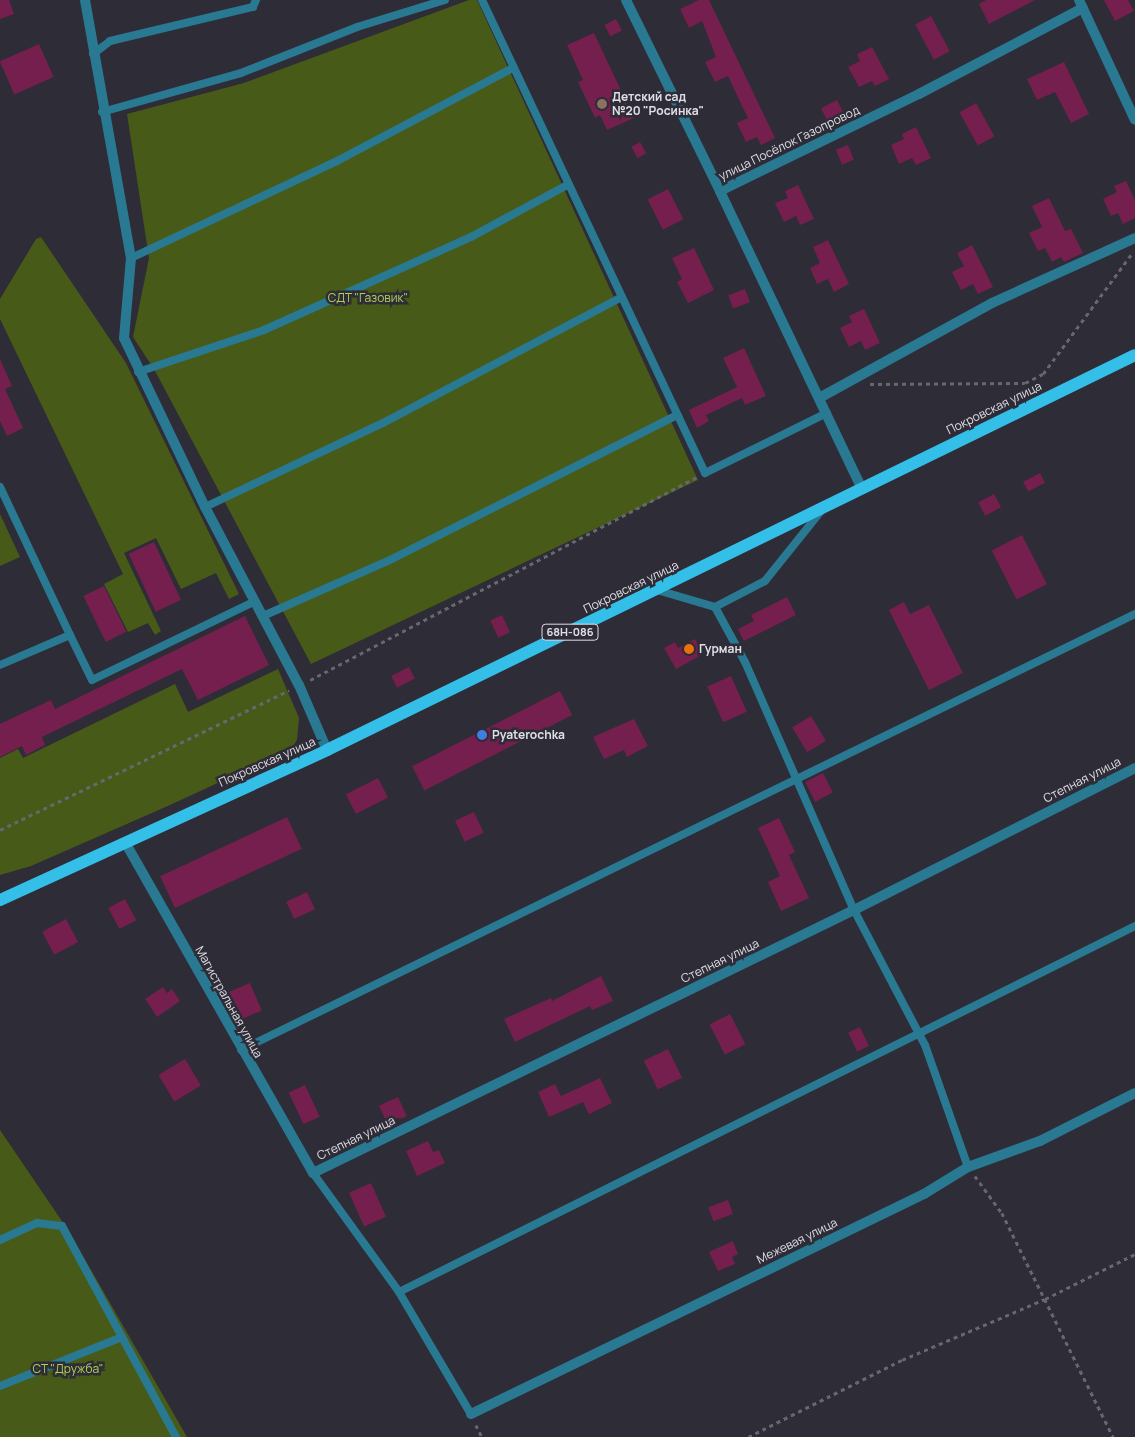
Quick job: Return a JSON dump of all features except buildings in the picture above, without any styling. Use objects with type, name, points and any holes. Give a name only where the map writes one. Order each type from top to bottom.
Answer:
[{"type":"main road","name":"Покровская улица","points":[[0,900],[327,750],[821,511],[1135,355]]},
{"type":"street","points":[[84,0],[102,112],[131,258],[124,338],[138,372],[159,405],[205,507],[253,602],[263,616],[299,685],[327,750]]},
{"type":"street","points":[[626,0],[720,191]]},
{"type":"street","points":[[1081,4],[1135,120]]},
{"type":"street","name":"улица Посёлок Газопровод","points":[[862,489],[826,413],[821,397],[720,191],[919,94],[1081,4]]},
{"type":"street","points":[[821,397],[992,303],[1135,238]]},
{"type":"street","name":"Степная улица","points":[[313,1173],[854,910],[1135,768]]},
{"type":"street","name":"Магистральная улица","points":[[125,842],[240,1050],[313,1173]]},
{"type":"street","name":"Межевая улица","points":[[471,1414],[924,1194],[968,1167],[1040,1141],[1135,1093]]},
{"type":"lane","points":[[93,54],[110,42],[246,10],[254,7],[256,0]]},
{"type":"lane","points":[[102,112],[241,73],[357,27],[446,0]]},
{"type":"lane","points":[[482,0],[705,473],[826,413]]},
{"type":"lane","points":[[131,258],[337,161],[514,68]]},
{"type":"lane","points":[[138,372],[264,330],[471,237],[569,184]]},
{"type":"lane","points":[[205,507],[383,424],[622,298]]},
{"type":"lane","points":[[263,616],[390,560],[677,416]]},
{"type":"lane","points":[[0,487],[92,680],[253,602]]},
{"type":"lane","points":[[657,590],[715,607],[765,581],[821,511]]},
{"type":"lane","points":[[715,607],[745,662],[854,910],[919,1033],[968,1167]]},
{"type":"lane","points":[[240,1050],[796,777],[1135,614]]},
{"type":"lane","points":[[0,665],[70,635]]},
{"type":"lane","points":[[399,1292],[1135,926]]},
{"type":"lane","points":[[313,1173],[399,1292],[471,1414]]},
{"type":"lane","points":[[0,1240],[37,1223],[62,1226],[176,1437]]},
{"type":"lane","points":[[0,1386],[122,1337]]},
{"type":"path","points":[[845,385],[1025,383],[1043,374],[1135,249]]},
{"type":"path","points":[[0,830],[299,685],[705,473]]},
{"type":"path","points":[[968,1167],[1002,1213],[1113,1437]]},
{"type":"path","points":[[748,1437],[902,1360],[1045,1300],[1135,1254]]},
{"type":"green space","name":"СДТ \"Газовик\"","points":[[469,0],[477,0],[698,480],[311,664],[154,369],[133,337],[149,258],[127,114],[244,83]]},
{"type":"green space","points":[[41,237],[126,363],[239,594],[229,599],[216,573],[181,589],[156,538],[124,553],[161,631],[155,635],[148,623],[128,632],[104,584],[123,574],[0,319],[0,299],[36,239]]},
{"type":"green space","points":[[0,514],[20,557],[0,566]]},
{"type":"green space","points":[[278,669],[299,718],[297,740],[291,749],[31,866],[0,875],[0,758],[18,749],[23,758],[175,684],[188,712]]},
{"type":"green space","name":"СТ \"Дружба\"","points":[[0,1130],[68,1230],[187,1437],[0,1437]]},
{"type":"place","name":"Детский сад №20 \"Росинка\"","points":[[602,104]]},
{"type":"place","name":"Гурман","points":[[689,649]]},
{"type":"place","name":"Pyaterochka","points":[[482,735]]}]
